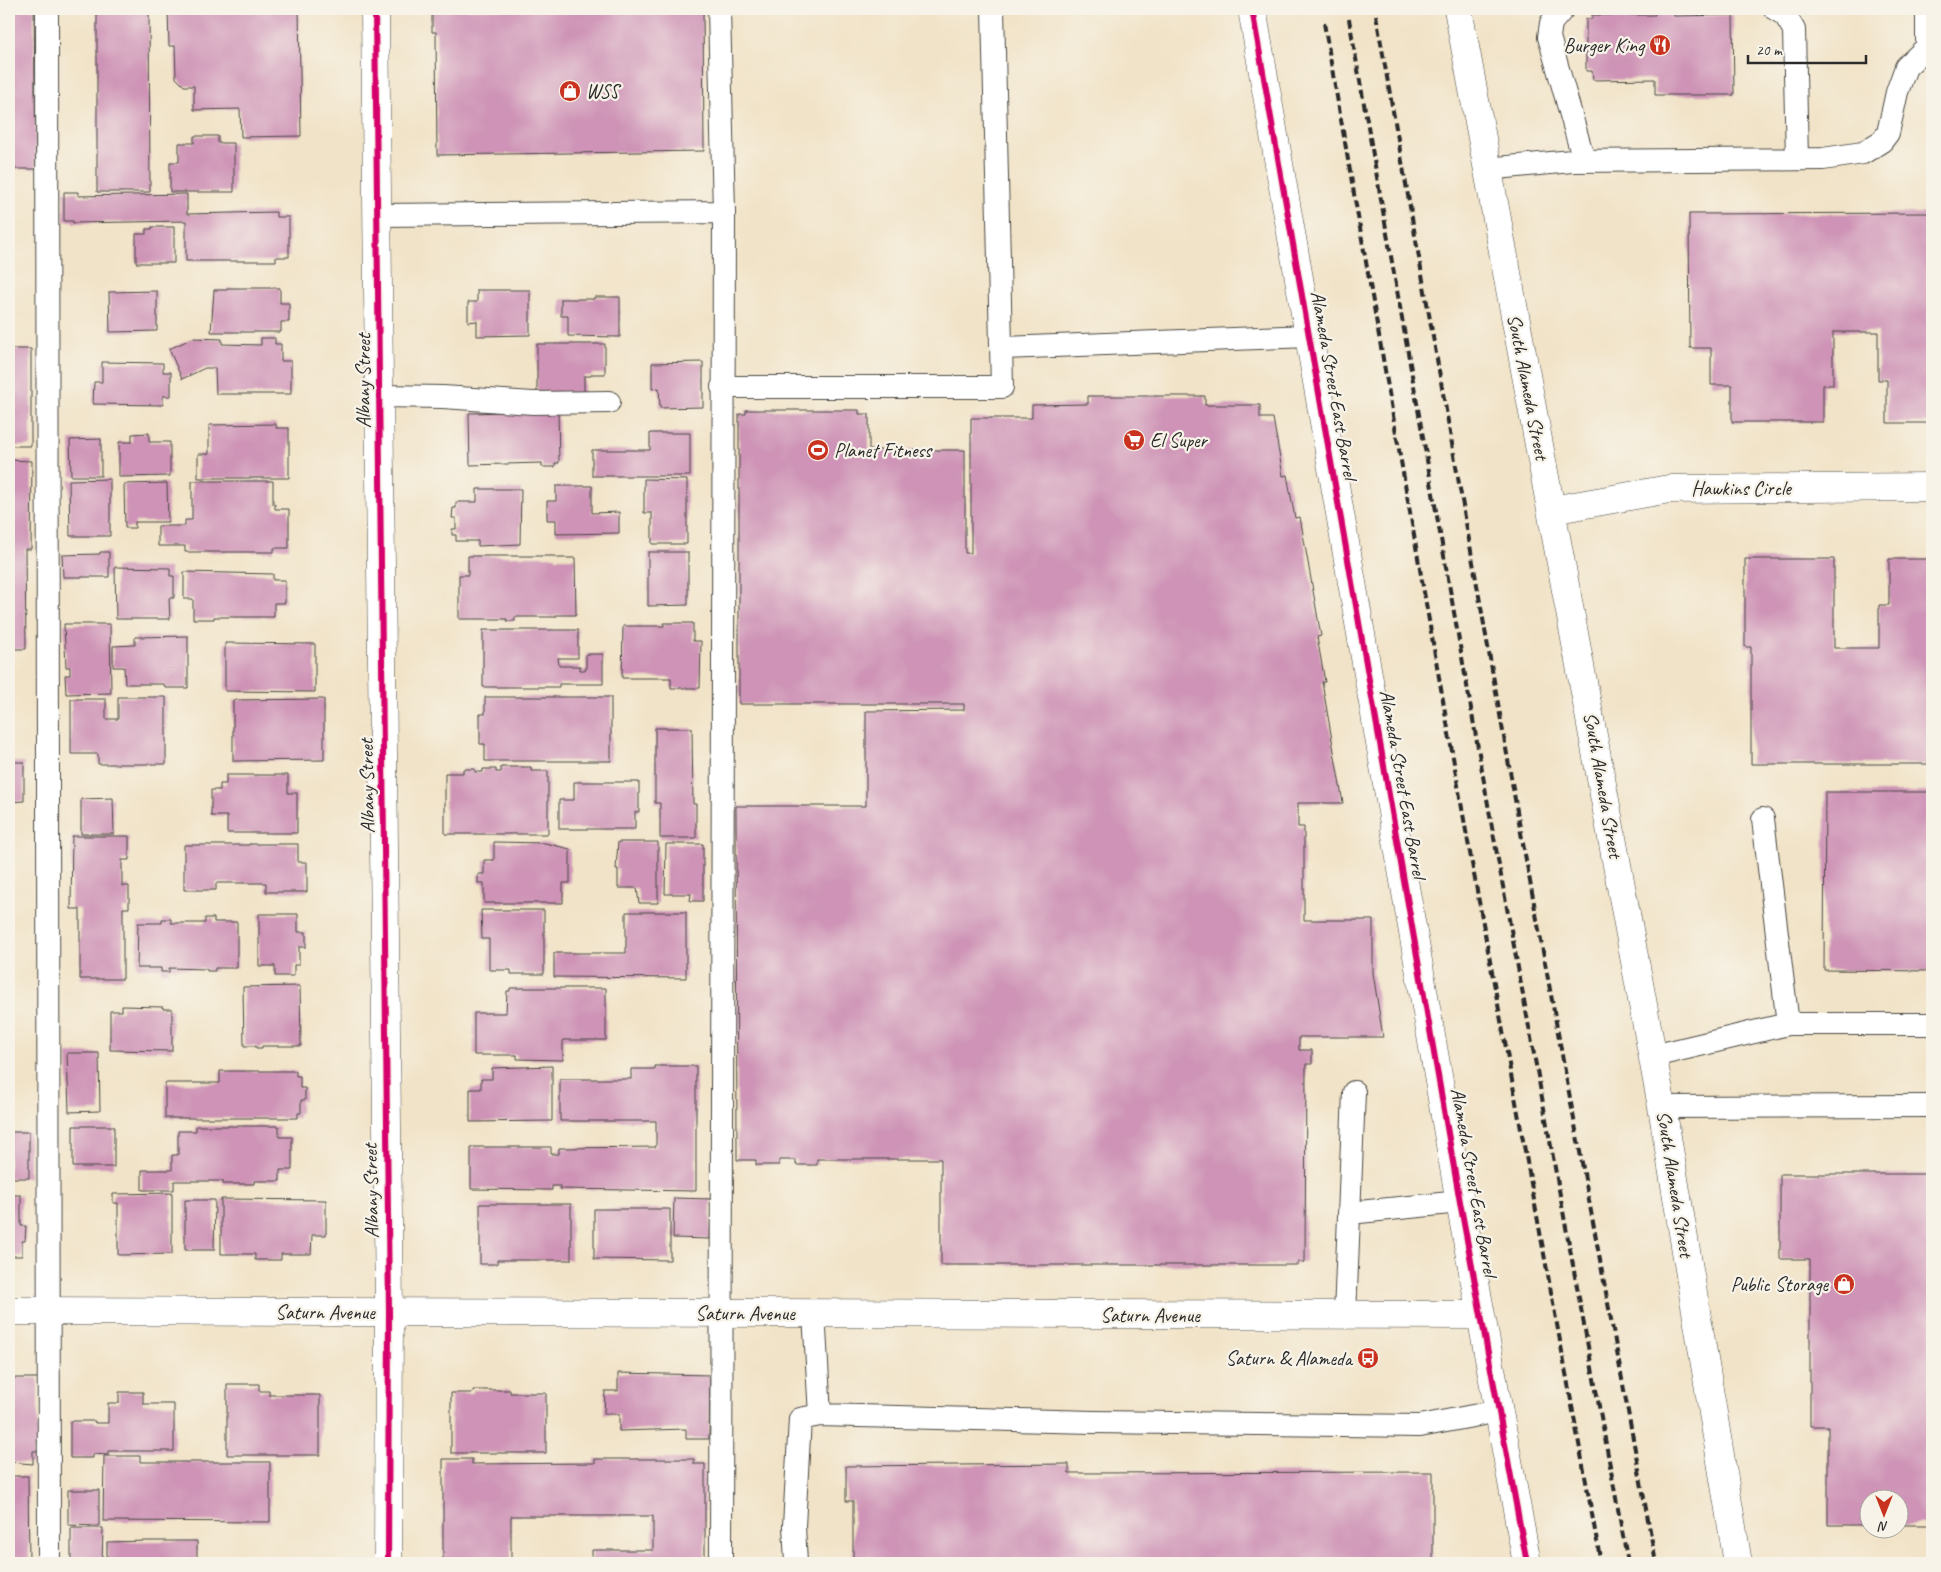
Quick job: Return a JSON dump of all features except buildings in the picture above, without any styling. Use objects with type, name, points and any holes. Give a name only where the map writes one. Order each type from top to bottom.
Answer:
[{"type":"street","name":"Albany Street","points":[[375,9],[388,1312],[388,1563]]},
{"type":"street","name":"Alameda Street East Barrel","points":[[1252,9],[1460,1202],[1527,1563]]},
{"type":"street","name":"South Alameda Street","points":[[1458,9],[1486,169],[1552,510],[1653,1056],[1738,1563]]},
{"type":"street","name":"Hawkins Circle","points":[[1552,510],[1669,489],[1932,487]]},
{"type":"street","name":"Saturn Avenue","points":[[9,1311],[1481,1315]]},
{"type":"lane","points":[[47,9],[49,1563]]},
{"type":"lane","points":[[720,9],[724,212],[722,386],[723,1314],[721,1563]]},
{"type":"lane","points":[[722,386],[1002,386],[993,9]]},
{"type":"lane","points":[[1563,9],[1551,23],[1549,37],[1584,161]]},
{"type":"lane","points":[[1775,9],[1785,15],[1794,30],[1797,159]]},
{"type":"lane","points":[[1486,169],[1584,161],[1823,159],[1863,153],[1882,142],[1888,133],[1897,92],[1906,67],[1929,47],[1927,9]]},
{"type":"lane","points":[[378,215],[724,212]]},
{"type":"lane","points":[[1002,348],[1309,336]]},
{"type":"lane","points":[[379,396],[443,397],[533,403],[609,402]]},
{"type":"lane","points":[[1763,820],[1788,1024]]},
{"type":"lane","points":[[1653,1056],[1788,1024],[1932,1024]]},
{"type":"lane","points":[[1345,1315],[1354,1092]]},
{"type":"lane","points":[[1662,1107],[1932,1106]]},
{"type":"lane","points":[[1349,1213],[1460,1202]]},
{"type":"lane","points":[[814,1314],[820,1415]]},
{"type":"lane","points":[[796,1563],[794,1526],[800,1420],[820,1415],[1093,1422],[1420,1426],[1499,1411]]},
{"type":"railway","points":[[1376,15],[1519,822],[1656,1563]]},
{"type":"railway","points":[[1349,19],[1492,827],[1628,1563]]},
{"type":"railway","points":[[1324,23],[1466,831],[1601,1563]]},
{"type":"cycle path","points":[[375,9],[389,1312],[388,1563]]},
{"type":"cycle path","points":[[1252,9],[1460,1202],[1527,1563]]},
{"type":"place","name":"Burger King","points":[[1660,45]]},
{"type":"place","name":"WSS","points":[[570,91]]},
{"type":"place","name":"El Super","points":[[1134,440]]},
{"type":"place","name":"Planet Fitness","points":[[818,450]]},
{"type":"place","name":"Public Storage","points":[[1844,1284]]},
{"type":"place","name":"Saturn & Alameda","points":[[1368,1358]]}]
